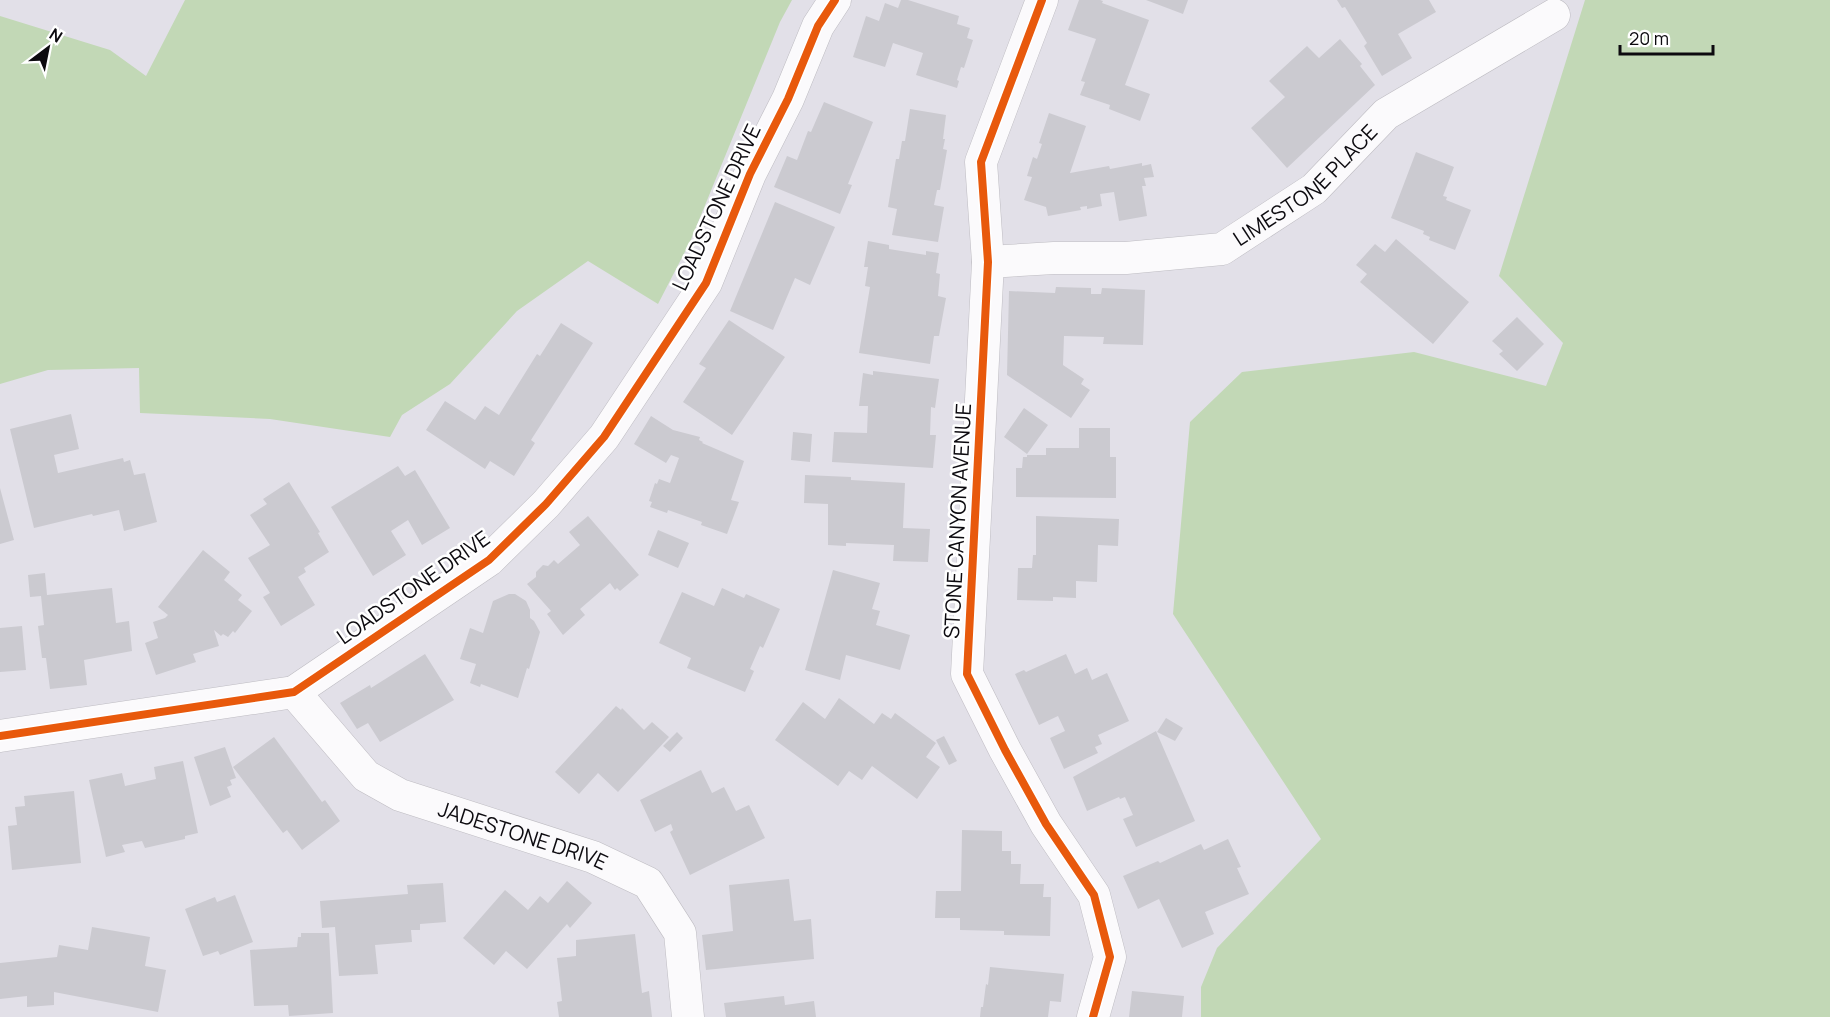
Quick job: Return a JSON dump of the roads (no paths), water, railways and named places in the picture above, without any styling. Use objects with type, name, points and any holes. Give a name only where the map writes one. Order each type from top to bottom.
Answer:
[{"type":"street","name":"LOADSTONE DRIVE","points":[[0,736],[294,692],[489,560],[546,504],[604,436],[706,283],[750,174],[788,99],[818,26],[835,0]]},
{"type":"street","name":"STONE CANYON AVENUE","points":[[1042,0],[981,162],[988,262],[967,674],[1046,824],[1094,895],[1110,957],[1093,1017]]},
{"type":"street","name":"LIMESTONE PLACE","points":[[988,262],[1054,258],[1126,258],[1222,249],[1314,189],[1386,114],[1554,15]]},
{"type":"street","name":"JADESTONE DRIVE","points":[[294,692],[366,776],[400,795],[593,857],[648,883],[680,933],[688,1017]]}]
